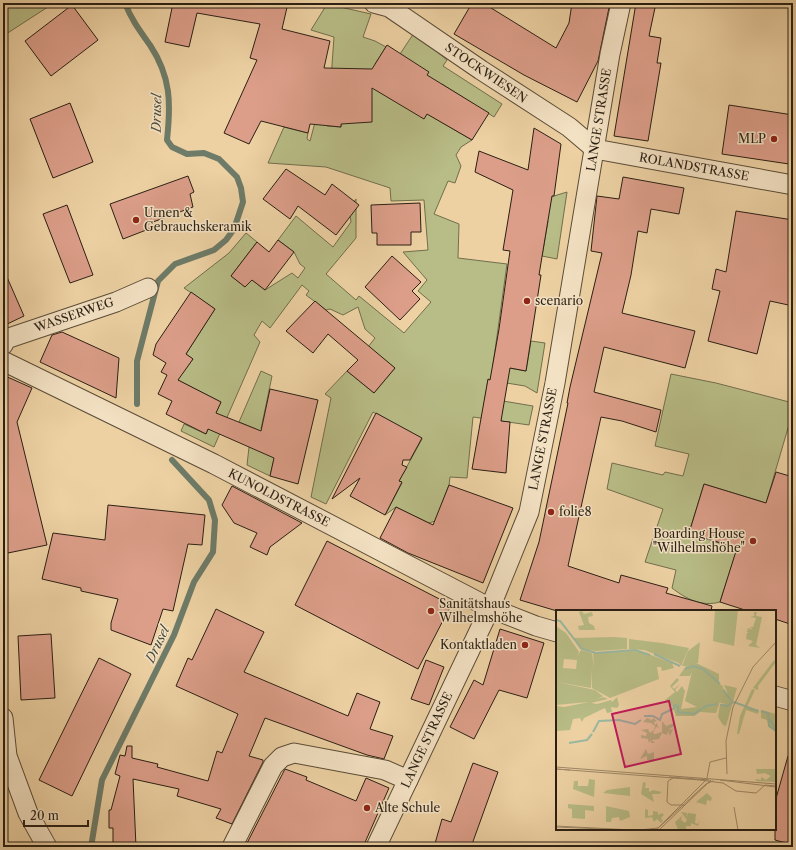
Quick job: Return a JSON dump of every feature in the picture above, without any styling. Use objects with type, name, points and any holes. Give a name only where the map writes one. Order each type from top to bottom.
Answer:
[{"type":"street","name":"STOCKWIESEN","points":[[374,3],[389,7],[481,70],[569,127],[595,149]]},
{"type":"street","name":"LANGE STRASSE","points":[[376,847],[490,608],[529,512],[555,382],[610,54],[621,3]]},
{"type":"street","name":"ROLANDSTRASSE","points":[[595,149],[793,185]]},
{"type":"street","name":"WASSERWEG","points":[[3,345],[6,339],[116,302],[148,288]]},
{"type":"street","name":"KUNOLDSTRASSE","points":[[3,361],[214,464],[490,608],[536,626],[556,632]]},
{"type":"street","points":[[776,696],[793,701]]},
{"type":"street","points":[[3,718],[7,756],[28,813],[47,847]]},
{"type":"street","points":[[232,847],[273,766],[282,757],[294,753],[314,756],[385,770],[408,780]]},
{"type":"green space","points":[[3,3],[54,3],[3,36]]},
{"type":"green space","points":[[327,4],[371,14],[363,37],[386,47],[375,64],[386,72],[376,90],[407,108],[400,54],[414,33],[447,60],[443,66],[502,104],[494,117],[442,84],[424,112],[472,140],[461,147],[456,155],[461,166],[455,183],[448,181],[434,214],[459,224],[458,258],[507,264],[493,365],[526,371],[531,341],[545,343],[537,393],[525,386],[488,380],[485,398],[533,406],[529,425],[473,417],[467,478],[450,477],[449,485],[435,521],[429,523],[396,507],[385,515],[402,483],[399,481],[422,439],[373,412],[326,504],[311,497],[331,398],[325,394],[347,371],[374,393],[395,368],[368,347],[375,338],[365,329],[358,307],[343,315],[330,309],[326,310],[306,295],[309,291],[302,285],[270,328],[262,321],[254,335],[260,342],[214,447],[181,431],[184,424],[206,434],[221,402],[170,376],[185,370],[193,359],[186,354],[215,309],[184,288],[229,253],[246,233],[257,242],[231,276],[245,287],[252,280],[265,290],[292,273],[298,278],[305,268],[300,264],[294,252],[278,240],[296,216],[333,247],[351,222],[349,208],[356,199],[356,238],[326,274],[356,300],[359,296],[404,333],[431,302],[418,291],[427,280],[403,252],[428,250],[424,200],[391,201],[390,188],[326,167],[268,163],[284,127],[308,133],[307,139],[310,141],[317,115],[327,117],[327,126],[341,127],[342,102],[330,93],[334,37],[311,30]]},
{"type":"green space","points":[[567,192],[557,259],[542,256],[548,221],[543,220],[537,193],[554,196]]},
{"type":"green space","points":[[261,371],[272,376],[261,429],[280,433],[270,476],[247,465],[249,447],[256,429],[239,422]]},
{"type":"green space","points":[[671,374],[716,383],[793,403],[793,411],[766,503],[704,484],[689,533],[737,549],[720,602],[701,603],[683,596],[672,588],[676,570],[645,562],[663,509],[607,489],[612,463],[663,475],[665,472],[683,476],[689,454],[655,446]]},
{"type":"building","points":[[173,3],[288,3],[282,29],[330,41],[324,68],[372,69],[387,45],[429,72],[427,75],[489,113],[472,140],[427,114],[424,119],[372,88],[372,122],[341,124],[341,127],[310,124],[308,133],[261,121],[249,144],[224,133],[257,60],[250,58],[260,24],[197,13],[189,47],[165,42]]},
{"type":"building","points":[[472,3],[483,3],[556,48],[569,23],[572,3],[610,3],[598,61],[577,102],[524,75],[454,34]]},
{"type":"building","points":[[636,3],[656,3],[649,36],[661,38],[657,63],[661,63],[648,141],[614,136]]},
{"type":"building","points":[[72,5],[98,40],[51,76],[25,41]]},
{"type":"building","points":[[70,103],[93,162],[53,178],[30,119]]},
{"type":"building","points":[[729,105],[793,115],[793,139],[789,164],[722,154]]},
{"type":"building","points":[[534,128],[561,144],[554,196],[552,196],[539,275],[541,275],[526,371],[510,368],[501,421],[510,422],[506,473],[472,469],[488,379],[490,380],[499,329],[510,251],[503,250],[513,190],[475,172],[479,151],[528,170]]},
{"type":"building","points":[[286,169],[325,195],[332,184],[359,205],[336,235],[298,206],[290,219],[263,199]]},
{"type":"building","points":[[188,176],[194,192],[190,194],[193,207],[153,222],[154,227],[123,239],[110,204]]},
{"type":"building","points":[[623,177],[684,188],[679,214],[651,209],[647,233],[638,231],[631,275],[622,313],[695,331],[685,368],[604,347],[594,392],[661,410],[656,432],[622,421],[601,417],[568,566],[619,583],[621,575],[668,588],[666,593],[712,606],[711,610],[556,611],[520,600],[539,542],[570,387],[602,253],[591,251],[597,196],[619,199]]},
{"type":"building","points":[[420,203],[421,232],[411,232],[411,245],[377,245],[377,233],[372,233],[371,205]]},
{"type":"building","points":[[67,205],[93,275],[70,283],[43,214]]},
{"type":"building","points":[[736,211],[793,220],[793,306],[770,301],[757,354],[708,341],[720,291],[712,289],[716,269],[726,272]]},
{"type":"building","points":[[278,240],[294,252],[265,290],[252,280],[245,287],[231,276],[257,242],[269,252]]},
{"type":"building","points":[[392,256],[421,282],[412,291],[420,299],[400,320],[365,287]]},
{"type":"building","points":[[3,268],[24,316],[3,326]]},
{"type":"building","points":[[191,292],[215,309],[186,354],[193,359],[178,380],[221,402],[216,413],[261,431],[270,389],[318,400],[298,484],[270,476],[274,458],[208,429],[206,434],[166,414],[172,401],[158,394],[167,375],[161,372],[166,363],[153,355],[156,344]]},
{"type":"building","points":[[315,301],[395,368],[374,393],[347,371],[358,360],[328,334],[313,353],[286,331]]},
{"type":"building","points":[[62,332],[119,358],[116,398],[40,362],[52,335]]},
{"type":"building","points":[[3,375],[32,388],[17,422],[47,545],[3,554]]},
{"type":"building","points":[[376,413],[422,438],[410,460],[403,460],[402,465],[407,467],[399,481],[402,482],[385,515],[350,496],[360,478],[332,499]]},
{"type":"building","name":"Boarding House \"Wilhelmshöhe\"","points":[[776,472],[793,477],[793,625],[776,619],[776,610],[745,610],[720,602],[737,548],[689,533],[704,484],[766,503]]},
{"type":"building","points":[[449,485],[513,508],[483,583],[408,553],[380,538],[396,507],[433,525]]},
{"type":"building","points":[[232,486],[302,523],[270,547],[267,555],[250,547],[257,533],[234,523],[222,505]]},
{"type":"building","points":[[108,505],[205,515],[202,545],[188,544],[173,611],[163,609],[151,645],[111,630],[111,623],[118,599],[81,591],[81,588],[42,579],[53,533],[105,540]]},
{"type":"building","points":[[327,541],[451,605],[418,669],[295,605]]},
{"type":"building","points":[[216,609],[264,632],[244,672],[348,716],[357,693],[380,702],[370,729],[393,736],[384,759],[367,755],[265,718],[249,756],[263,760],[263,762],[232,824],[216,818],[221,809],[177,796],[179,789],[133,779],[136,847],[113,847],[113,828],[109,828],[109,810],[111,810],[120,776],[115,774],[120,755],[125,756],[127,746],[132,746],[132,758],[158,764],[157,767],[208,781],[217,751],[222,753],[238,714],[176,686],[188,658],[192,660]]},
{"type":"building","points":[[500,629],[544,643],[527,698],[499,690],[474,739],[450,727],[474,680],[483,685]]},
{"type":"building","points":[[51,634],[55,698],[21,700],[18,636]]},
{"type":"building","points":[[99,658],[131,674],[72,796],[39,780]]},
{"type":"building","points":[[426,660],[444,667],[429,705],[411,699]]},
{"type":"building","points":[[788,756],[793,757],[793,845],[775,840],[776,798]]},
{"type":"building","points":[[473,763],[498,772],[471,847],[434,847],[442,819],[451,822]]},
{"type":"building","points":[[285,769],[307,777],[306,780],[356,801],[366,778],[389,788],[363,847],[245,847]]},
{"type":"waterway","name":"Drusel","points":[[125,3],[133,20],[157,57],[166,79],[169,102],[167,140],[172,147],[187,154],[204,153],[219,159],[237,177],[241,188],[243,202],[234,229],[226,240],[214,250],[175,264],[158,281],[137,361],[137,404]]},
{"type":"waterway","name":"Drusel","points":[[91,847],[102,780],[174,635],[194,582],[213,552],[215,520],[209,500],[172,460]]},
{"type":"place","name":"MLP","points":[[774,139]]},
{"type":"place","name":"Urnen & Gebrauchskeramik","points":[[136,220]]},
{"type":"place","name":"scenario","points":[[527,301]]},
{"type":"place","name":"folie8","points":[[551,512]]},
{"type":"place","name":"Boarding House \"Wilhelmshöhe\"","points":[[753,541]]},
{"type":"place","name":"Sanitätshaus Wilhelmshöhe","points":[[431,611]]},
{"type":"place","name":"Kontaktladen","points":[[525,645]]},
{"type":"place","name":"Alte Schule","points":[[367,808]]}]
